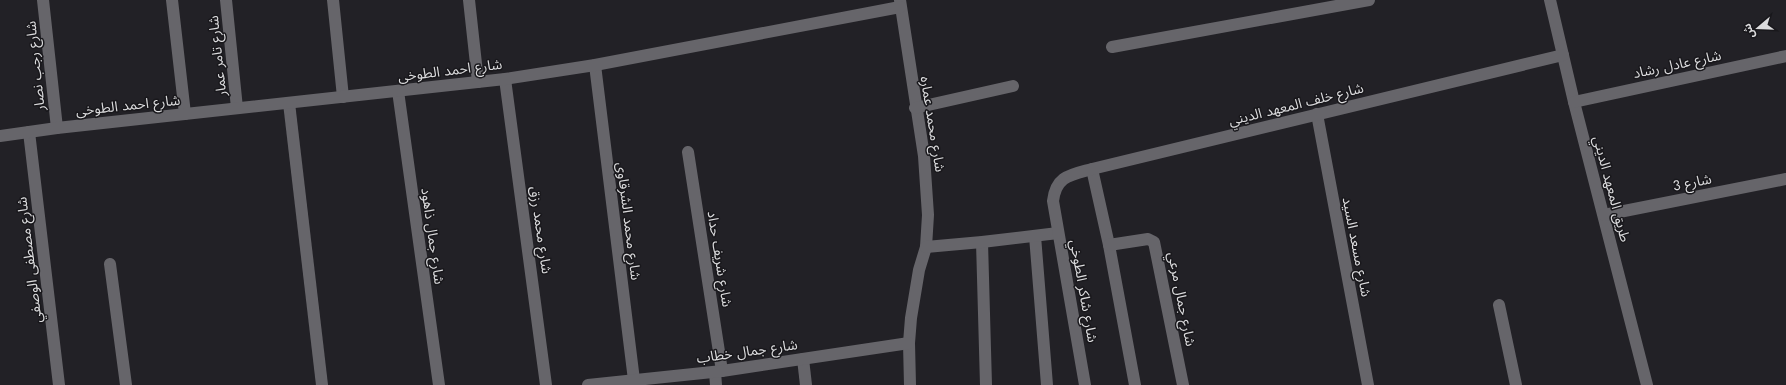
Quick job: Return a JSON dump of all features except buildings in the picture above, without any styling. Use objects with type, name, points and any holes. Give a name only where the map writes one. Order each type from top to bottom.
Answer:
[{"type":"street","name":"شارع رجب نصار","points":[[43,0],[57,128]]},
{"type":"street","points":[[172,0],[185,114]]},
{"type":"street","name":"شارع تامر عمار","points":[[226,0],[237,108]]},
{"type":"street","points":[[333,0],[344,97]]},
{"type":"street","points":[[469,0],[478,82]]},
{"type":"street","points":[[1112,47],[1369,0]]},
{"type":"street","name":"طريق المعهد الديني","points":[[1550,0],[1574,102],[1647,385]]},
{"type":"street","name":"شارع احمد الطوخى","points":[[0,136],[57,128],[505,79],[595,65],[900,3]]},
{"type":"street","name":"شارع محمد عماره","points":[[900,3],[927,187],[928,215],[926,247],[914,294],[909,343],[910,385]]},
{"type":"street","name":"شارع خلف المعهد الديني","points":[[1053,201],[1054,189],[1062,179],[1073,174],[1563,55]]},
{"type":"street","name":"شارع عادل رشاد","points":[[1574,102],[1786,56]]},
{"type":"street","name":"شارع محمد الشرقاوى","points":[[595,65],[627,382]]},
{"type":"street","name":"شارع محمد رزق","points":[[505,79],[546,385]]},
{"type":"street","points":[[915,108],[1013,86]]},
{"type":"street","name":"شارع جمال ذاهود","points":[[398,91],[439,385]]},
{"type":"street","points":[[289,103],[322,385]]},
{"type":"street","name":"شارع مسعد السيد","points":[[1317,114],[1368,385]]},
{"type":"street","name":"شارع مصطفى الوصفي","points":[[29,132],[59,385]]},
{"type":"street","name":"شارع شريف حداد","points":[[688,152],[718,371],[716,385]]},
{"type":"street","points":[[1092,169],[1109,245],[1135,385]]},
{"type":"street","name":"شارع 3","points":[[1604,215],[1786,179]]},
{"type":"street","name":"شارع شاكر الطوخي","points":[[1053,201],[1085,385]]},
{"type":"street","points":[[926,247],[1058,233]]},
{"type":"street","points":[[1035,236],[1047,385]]},
{"type":"street","name":"شارع جمال مرعي","points":[[1109,245],[1148,239],[1154,242],[1183,385]]},
{"type":"street","points":[[982,242],[986,385]]},
{"type":"street","points":[[110,264],[126,385]]},
{"type":"street","points":[[1499,305],[1516,385]]},
{"type":"street","name":"شارع جمال خطاب","points":[[588,385],[718,371],[909,343]]},
{"type":"street","points":[[803,359],[806,385]]}]
